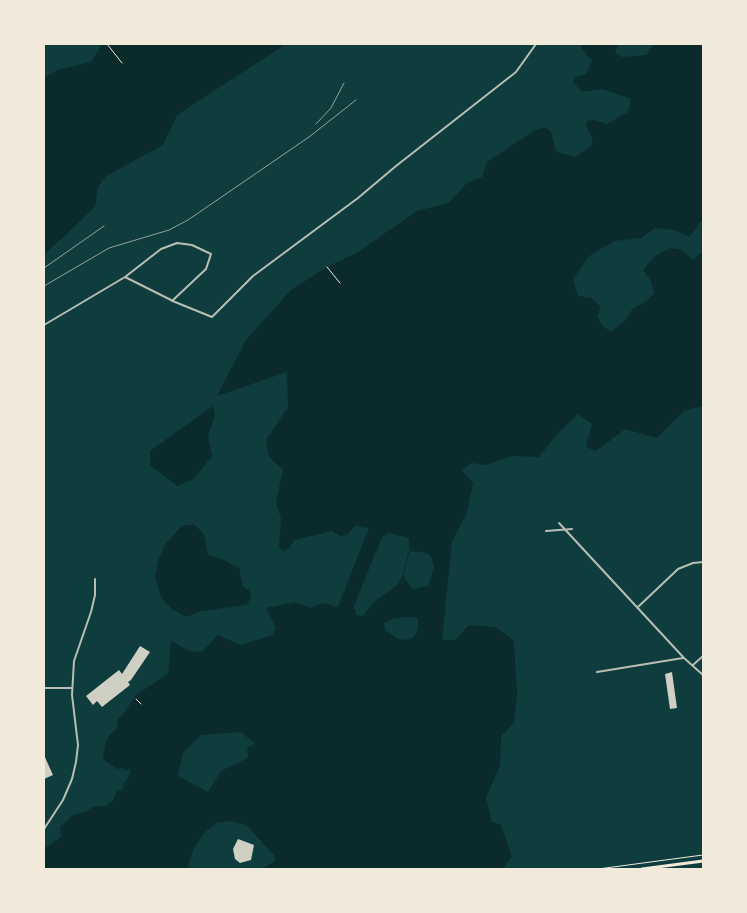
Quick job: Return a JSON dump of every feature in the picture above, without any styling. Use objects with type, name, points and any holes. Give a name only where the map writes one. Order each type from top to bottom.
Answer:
[{"type":"main road","points":[[642,869],[703,861]]},
{"type":"street","points":[[125,277],[172,301],[212,317],[253,276],[358,198],[516,72],[536,44]]},
{"type":"street","points":[[44,325],[125,277],[161,249],[177,243],[192,245],[211,254],[206,269],[172,301]]},
{"type":"street","points":[[559,523],[684,658],[703,675]]},
{"type":"street","points":[[546,531],[572,529]]},
{"type":"street","points":[[638,607],[678,570],[693,563],[703,562]]},
{"type":"street","points":[[44,829],[63,800],[72,779],[76,762],[78,745],[72,688],[74,661],[91,612],[95,595],[95,579]]},
{"type":"street","points":[[693,666],[703,656]]},
{"type":"street","points":[[596,672],[684,658]]},
{"type":"street","points":[[44,688],[72,688]]},
{"type":"path","points":[[107,44],[122,63]]},
{"type":"path","points":[[327,267],[340,283]]},
{"type":"path","points":[[136,699],[141,704]]},
{"type":"path","points":[[598,869],[703,855]]},
{"type":"water","points":[[102,44],[286,44],[177,115],[163,145],[106,176],[98,187],[95,207],[44,255],[44,78],[57,70],[91,62]]},
{"type":"water","points":[[582,44],[619,44],[615,54],[622,57],[647,55],[650,48],[655,44],[703,44],[703,220],[690,237],[674,230],[655,228],[641,238],[614,241],[589,256],[573,279],[578,296],[592,298],[601,307],[597,316],[601,324],[610,332],[625,321],[633,308],[646,302],[654,293],[651,281],[643,270],[655,256],[670,248],[682,250],[693,260],[703,251],[703,406],[685,410],[657,438],[625,429],[596,451],[586,447],[592,424],[578,414],[556,435],[539,457],[512,456],[486,465],[472,463],[462,470],[473,483],[467,513],[452,541],[442,640],[455,640],[469,625],[496,627],[514,641],[517,695],[514,723],[501,736],[500,766],[486,797],[492,822],[501,825],[512,857],[502,869],[262,869],[275,861],[275,856],[246,825],[230,821],[216,823],[205,832],[194,848],[187,869],[44,869],[44,849],[61,837],[60,827],[73,815],[95,806],[108,806],[117,791],[123,789],[124,782],[126,783],[131,769],[127,771],[122,768],[117,769],[103,759],[105,745],[109,735],[117,728],[118,718],[122,716],[136,695],[168,674],[171,641],[189,651],[202,652],[218,635],[240,645],[273,635],[276,628],[266,608],[296,602],[311,608],[322,603],[338,607],[369,528],[355,526],[347,535],[340,536],[332,531],[295,540],[288,549],[283,551],[279,546],[281,519],[276,502],[283,470],[269,457],[266,440],[288,407],[287,372],[217,396],[246,340],[291,290],[327,267],[358,252],[417,211],[449,203],[467,183],[482,177],[487,162],[535,130],[545,127],[551,132],[556,152],[575,157],[591,146],[593,141],[586,125],[587,121],[594,120],[607,124],[628,112],[631,99],[602,89],[582,92],[573,82],[575,77],[586,74],[592,61],[581,48]],"holes":[[[388,533],[409,538],[409,551],[427,553],[431,557],[434,567],[428,586],[412,589],[403,575],[398,584],[373,603],[363,616],[356,615],[354,606],[382,537]],[[404,617],[418,619],[418,629],[414,637],[408,640],[398,639],[385,630],[384,623],[392,619]],[[241,732],[255,744],[247,748],[248,758],[221,771],[208,792],[178,776],[183,753],[201,735]]]},
{"type":"water","points":[[213,406],[215,415],[208,436],[212,456],[194,479],[177,486],[150,465],[150,451]]},
{"type":"water","points":[[194,524],[204,534],[208,555],[222,559],[239,568],[243,587],[249,590],[251,597],[247,605],[201,611],[186,617],[172,609],[161,597],[155,576],[159,558],[166,543],[182,526]]},
{"type":"building","points":[[140,646],[150,652],[128,682],[130,685],[102,707],[97,701],[93,705],[86,696],[119,670],[122,674]]},
{"type":"building","points":[[672,672],[677,708],[670,709],[665,674]]},
{"type":"building","points":[[44,755],[53,775],[44,779]]},
{"type":"building","points":[[238,839],[254,845],[251,860],[240,863],[235,859],[233,849]]},
{"type":"waterway","points":[[403,575],[409,551]]},
{"type":"railway","points":[[316,124],[331,108],[344,83]]},
{"type":"railway","points":[[44,286],[109,248],[169,230],[188,220],[309,137],[356,100]]},
{"type":"railway","points":[[44,268],[104,226]]}]
